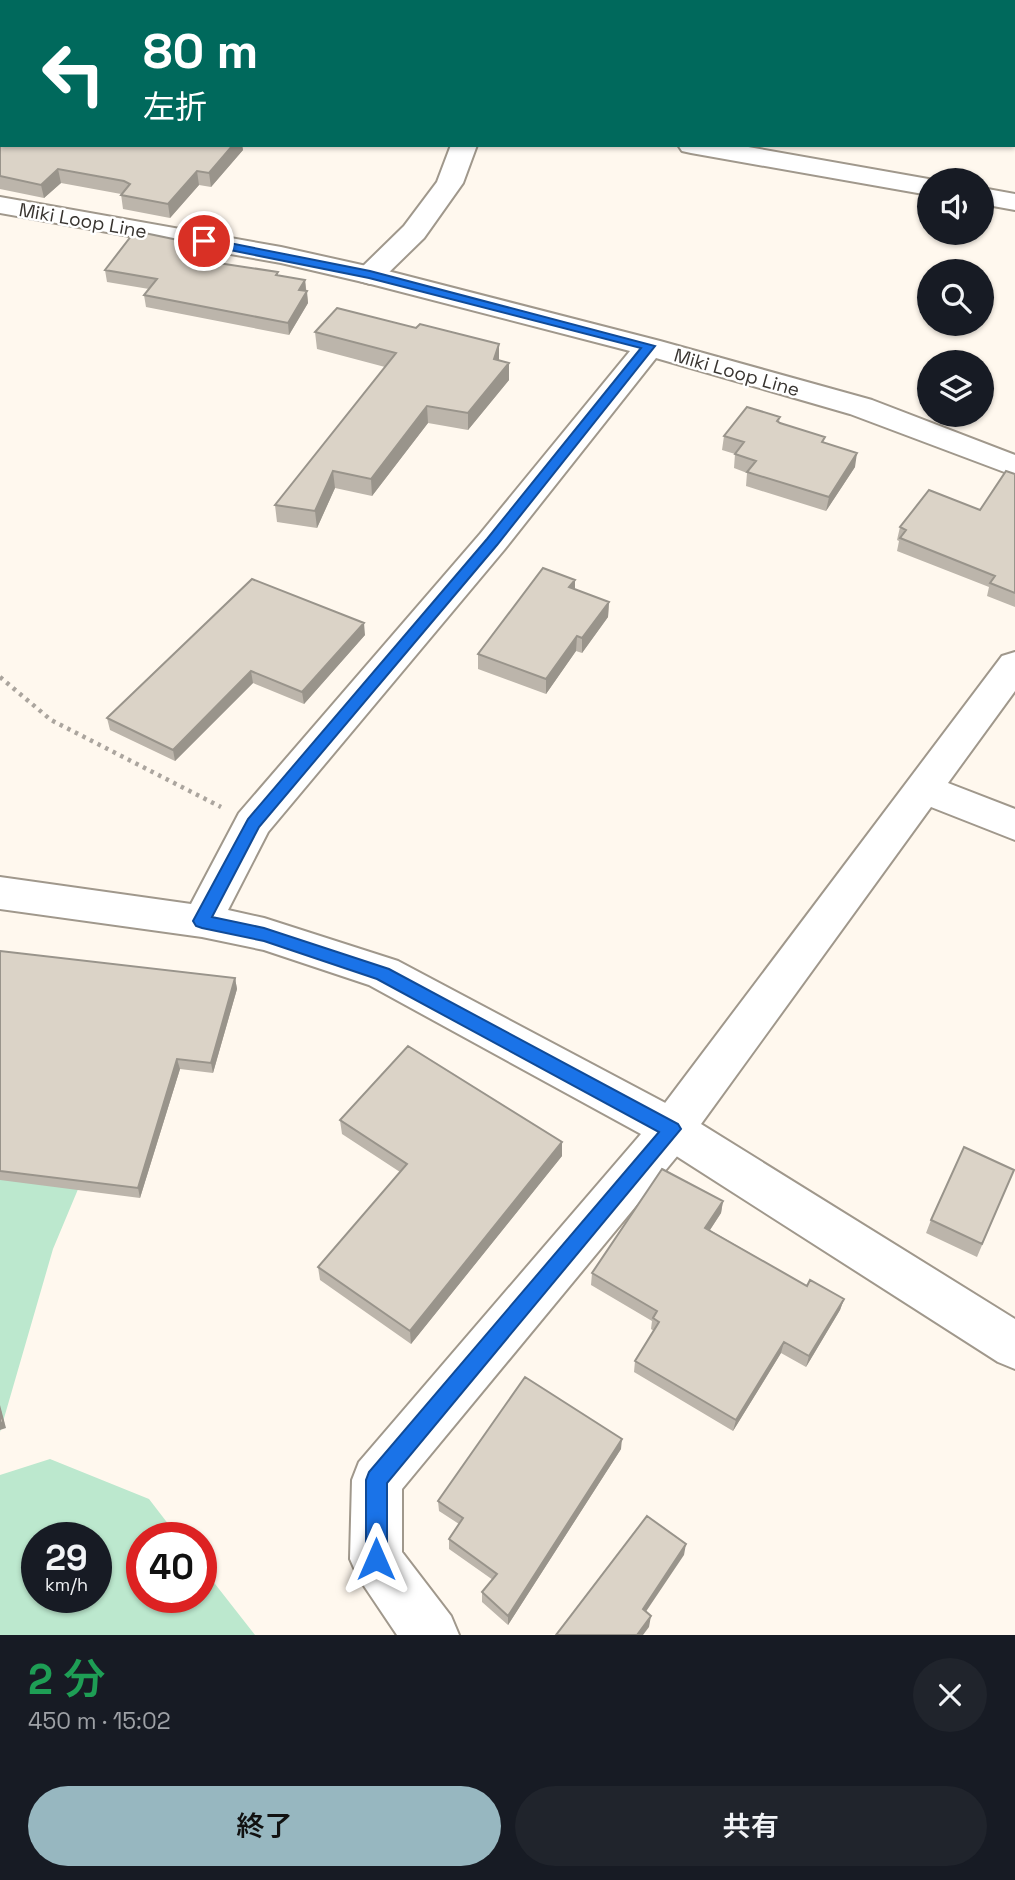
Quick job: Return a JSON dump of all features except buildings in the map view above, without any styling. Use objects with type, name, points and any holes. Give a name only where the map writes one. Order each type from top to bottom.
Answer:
[{"type":"street","points":[[370,275],[414,232],[450,183],[463,147]]},
{"type":"street","points":[[702,147],[917,185]]},
{"type":"street","points":[[994,198],[1015,202]]},
{"type":"street","name":"Miki Loop Line","points":[[0,205],[281,255],[649,346],[861,407],[1015,466]]},
{"type":"street","points":[[202,921],[253,823],[492,542],[649,346]]},
{"type":"street","points":[[432,1635],[416,1617],[376,1559],[377,1480],[672,1129],[1015,665]]},
{"type":"street","points":[[922,788],[1015,825]]},
{"type":"street","points":[[0,893],[202,921],[264,934],[383,974],[672,1129],[1015,1346]]},
{"type":"path","points":[[0,677],[51,720],[253,823]]},
{"type":"green space","points":[[0,957],[163,986],[53,1249],[0,1432]]},
{"type":"green space","points":[[50,1459],[149,1499],[167,1522],[126,1522],[126,1613],[217,1613],[217,1586],[255,1635],[0,1635],[0,1475]]},
{"type":"route","points":[[204,241],[370,275],[649,346],[492,542],[253,823],[202,921],[264,934],[383,974],[672,1129],[377,1480],[376,1559]]}]
